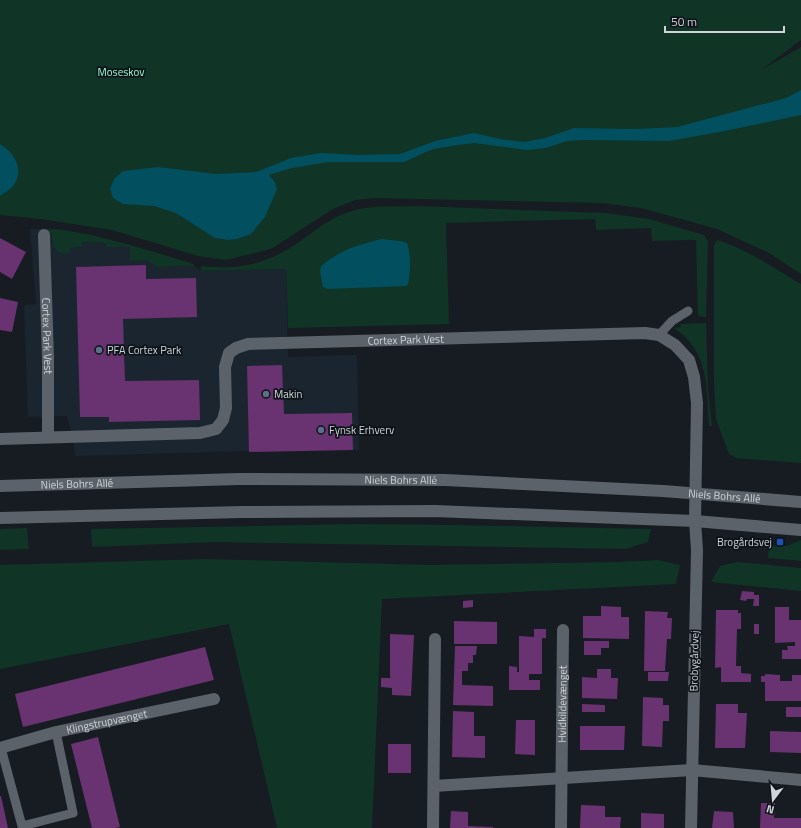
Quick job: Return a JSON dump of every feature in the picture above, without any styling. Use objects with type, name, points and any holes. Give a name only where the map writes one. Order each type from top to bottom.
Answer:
[{"type":"street","name":"Cortex Park Vest","points":[[44,235],[48,358],[48,437]]},
{"type":"street","name":"Cortex Park Vest","points":[[0,439],[200,433],[216,429],[223,420],[226,408],[225,367],[229,353],[236,348],[248,344],[645,333],[659,335],[675,344],[689,360],[694,377],[697,403],[696,494]]},
{"type":"street","name":"Niels Bohrs Allé","points":[[0,486],[239,479],[445,480],[696,494],[801,502]]},
{"type":"street","name":"Brobygårdvej","points":[[691,828],[697,550],[695,521],[696,494]]},
{"type":"street","points":[[0,518],[242,512],[435,511],[695,521],[801,530]]},
{"type":"street","name":"Hvidkildevænget","points":[[561,828],[560,778],[562,630]]},
{"type":"street","points":[[433,828],[435,639]]},
{"type":"street","name":"Klingstrupvænget","points":[[0,748],[56,732],[214,699]]},
{"type":"street","points":[[434,786],[692,770],[801,780]]},
{"type":"lane","points":[[659,335],[672,321],[688,312]]},
{"type":"lane","points":[[0,748],[22,826],[73,813],[56,732]]},
{"type":"shaded area","points":[[30,229],[42,229],[41,233],[51,233],[52,242],[70,248],[83,247],[81,242],[105,243],[106,247],[130,247],[157,267],[194,266],[202,271],[286,269],[288,357],[357,355],[359,450],[243,451],[75,456],[74,444],[67,416],[28,417],[24,305],[36,304]]},
{"type":"green space","name":"Moseskov","points":[[0,0],[801,0],[801,40],[761,70],[801,47],[801,274],[769,253],[717,229],[641,208],[602,203],[374,198],[355,200],[333,209],[271,249],[226,260],[198,256],[112,230],[41,219],[0,215]]},
{"type":"green space","points":[[416,206],[606,213],[649,219],[704,235],[708,241],[706,317],[698,316],[696,240],[652,241],[651,228],[596,230],[595,219],[446,223],[449,324],[288,328],[286,269],[201,271],[201,266],[242,266],[265,260],[277,255],[334,219],[348,212],[362,208]]},
{"type":"green space","points":[[42,229],[62,230],[101,237],[194,264],[194,266],[157,267],[146,260],[130,261],[130,247],[106,247],[105,243],[82,242],[83,247],[70,248],[69,254],[64,253],[57,251],[55,248],[51,233],[41,234]]},
{"type":"green space","points":[[717,240],[739,248],[801,284],[801,463],[736,458],[729,454],[716,419],[714,382],[714,245]]},
{"type":"green space","points":[[706,323],[708,388],[712,426],[709,426],[706,384],[700,359],[686,338],[674,328],[681,327],[680,324]]},
{"type":"green space","points":[[358,524],[651,529],[648,542],[626,549],[214,542],[92,547],[91,529]]},
{"type":"green space","points":[[27,528],[29,549],[0,550],[0,529]]},
{"type":"green space","points":[[801,540],[801,561],[768,558],[769,545],[787,546]]},
{"type":"green space","points":[[206,559],[429,565],[658,560],[680,565],[676,584],[382,599],[372,828],[277,828],[229,624],[0,669],[0,565]]},
{"type":"green space","points":[[737,562],[801,568],[801,591],[711,582],[720,566]]},
{"type":"water","points":[[801,90],[801,115],[669,141],[567,141],[546,148],[527,150],[474,143],[433,149],[404,162],[329,162],[292,168],[269,175],[275,182],[277,189],[265,217],[251,234],[237,239],[229,240],[215,238],[176,213],[154,206],[123,204],[113,198],[110,189],[114,179],[123,171],[159,167],[216,174],[256,172],[291,158],[321,153],[358,155],[400,154],[435,141],[474,133],[500,139],[524,142],[545,138],[574,128],[636,129],[677,127],[786,98]]},
{"type":"water","points":[[0,144],[14,157],[17,163],[18,174],[17,180],[13,186],[0,196]]},
{"type":"water","points":[[381,239],[407,243],[410,264],[407,286],[328,289],[323,287],[320,272],[321,266],[342,252]]},
{"type":"building","points":[[0,238],[26,252],[12,279],[0,272]]},
{"type":"building","points":[[146,265],[146,279],[196,278],[197,317],[123,319],[125,381],[199,380],[200,420],[109,422],[109,417],[80,417],[76,267]]},
{"type":"building","points":[[0,298],[18,302],[12,332],[0,330]]},
{"type":"building","points":[[282,365],[284,414],[352,413],[353,450],[249,452],[247,366]]},
{"type":"building","points":[[742,591],[754,592],[754,595],[759,595],[759,606],[753,606],[754,599],[747,599],[746,601],[740,600]]},
{"type":"building","points":[[473,600],[473,607],[463,608],[463,601]]},
{"type":"building","points":[[601,606],[621,607],[621,617],[629,617],[629,639],[583,638],[583,616],[601,616]]},
{"type":"building","points":[[775,607],[789,607],[789,620],[801,620],[801,659],[782,659],[782,650],[788,650],[787,646],[795,646],[795,642],[775,643]]},
{"type":"building","points":[[716,610],[738,610],[738,613],[741,613],[741,629],[737,629],[736,666],[741,666],[741,673],[751,674],[751,682],[721,682],[721,667],[715,668]]},
{"type":"building","points":[[645,611],[668,612],[667,618],[672,618],[671,639],[667,639],[665,671],[644,671]]},
{"type":"building","points":[[454,621],[497,622],[497,644],[454,644]]},
{"type":"building","points":[[754,624],[759,624],[759,634],[754,634]]},
{"type":"building","points":[[534,629],[546,629],[546,638],[542,638],[542,674],[529,674],[529,680],[540,680],[540,690],[509,690],[509,666],[517,667],[517,672],[519,672],[519,636],[534,637]]},
{"type":"building","points":[[390,634],[414,635],[411,696],[392,695],[392,688],[381,687],[381,678],[391,678]]},
{"type":"building","points":[[584,641],[609,641],[609,648],[601,648],[601,655],[584,655]]},
{"type":"building","points":[[455,646],[477,646],[476,655],[473,655],[473,663],[468,663],[468,671],[462,671],[462,685],[493,686],[493,706],[453,705]]},
{"type":"building","points":[[205,647],[214,680],[23,727],[15,694]]},
{"type":"building","points":[[597,669],[611,669],[611,678],[618,678],[617,699],[582,698],[582,677],[597,678]]},
{"type":"building","points":[[648,672],[669,672],[668,681],[648,681]]},
{"type":"building","points":[[765,674],[780,675],[780,681],[792,681],[792,675],[801,675],[801,701],[765,701],[765,682],[761,682],[761,676],[765,676]]},
{"type":"building","points":[[643,697],[663,698],[663,705],[669,705],[669,721],[663,721],[662,747],[642,746]]},
{"type":"building","points":[[582,704],[605,705],[605,712],[582,712]]},
{"type":"building","points":[[716,704],[738,704],[738,713],[747,713],[745,748],[715,748]]},
{"type":"building","points":[[786,707],[801,707],[801,717],[786,717]]},
{"type":"building","points":[[453,711],[474,712],[474,736],[485,736],[485,758],[452,757]]},
{"type":"building","points":[[516,720],[535,720],[535,755],[515,754]]},
{"type":"building","points":[[580,726],[625,726],[624,750],[580,750]]},
{"type":"building","points":[[770,731],[801,732],[801,753],[770,752]]},
{"type":"building","points":[[98,737],[120,827],[92,828],[71,744]]},
{"type":"building","points":[[388,744],[411,744],[411,773],[388,773]]},
{"type":"building","points":[[1,796],[8,828],[0,828]]},
{"type":"building","points":[[761,803],[775,803],[774,818],[801,818],[801,828],[760,828]]},
{"type":"building","points":[[581,805],[605,806],[605,817],[621,817],[620,828],[580,828]]},
{"type":"building","points":[[451,811],[468,812],[468,826],[493,828],[450,828]]},
{"type":"building","points":[[714,811],[733,812],[734,828],[712,828]]},
{"type":"building","points":[[641,813],[664,814],[664,828],[641,828]]},
{"type":"place","name":"PFA Cortex Park","points":[[99,350]]},
{"type":"place","name":"Makin","points":[[266,394]]},
{"type":"place","name":"Fynsk Erhverv","points":[[321,430]]},
{"type":"place","name":"Brogårdsvej","points":[[780,542]]}]
